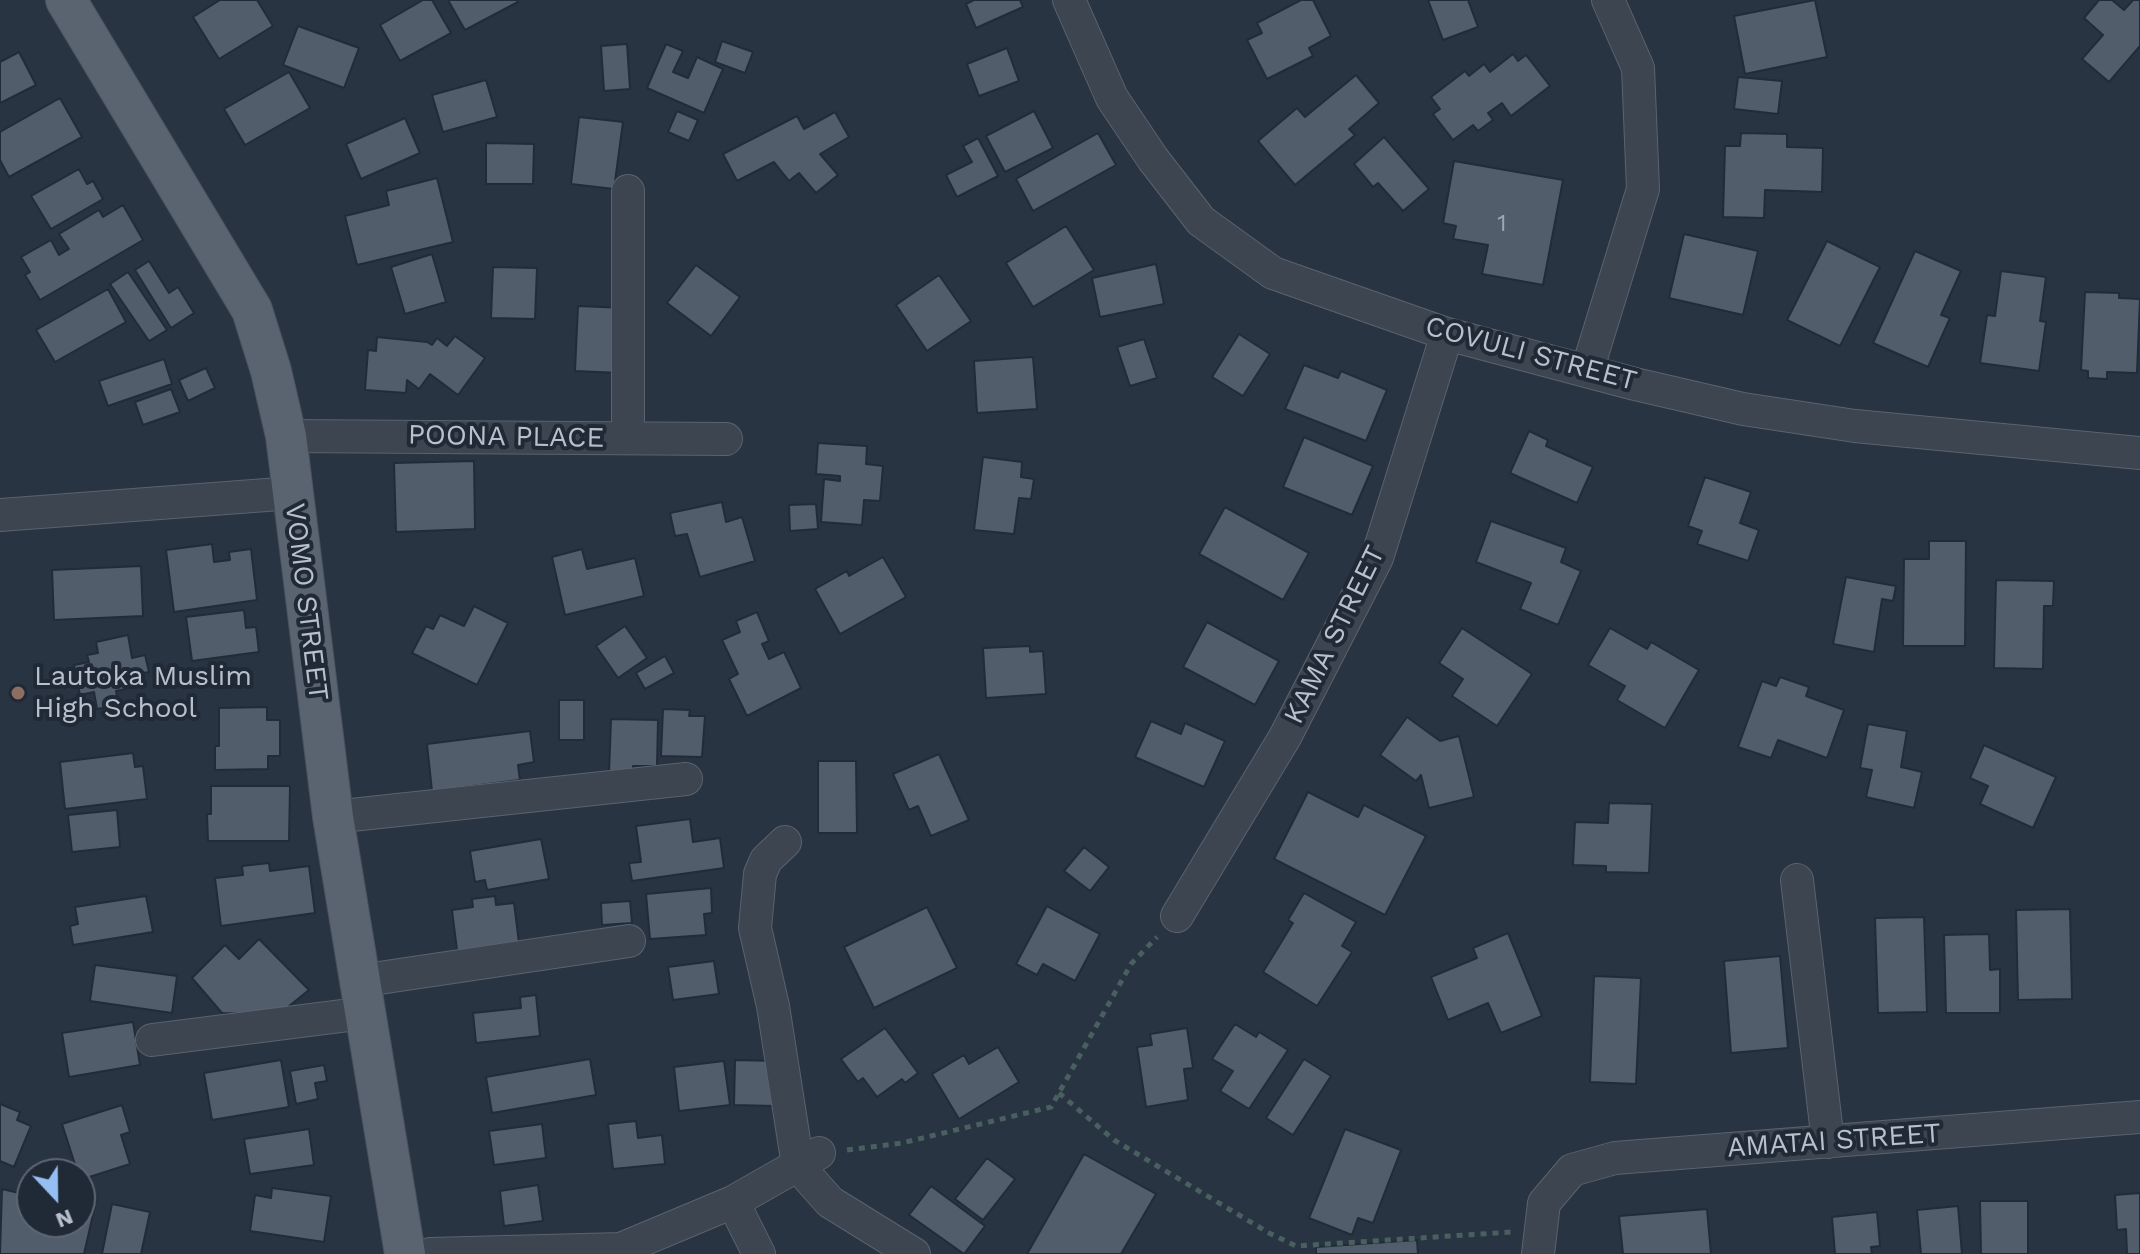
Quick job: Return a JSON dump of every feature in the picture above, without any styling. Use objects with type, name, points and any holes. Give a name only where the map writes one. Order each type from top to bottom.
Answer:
[{"type":"main road","name":"VOMO STREET","points":[[66,0],[252,310],[271,371],[286,436],[333,817],[405,1254]]},
{"type":"street","name":"COVULI STREET","points":[[1069,0],[1112,98],[1153,159],[1201,221],[1273,273],[1447,334],[1727,405],[1855,426],[2140,453]]},
{"type":"street","points":[[1587,371],[1643,189],[1638,68],[1608,0]]},
{"type":"street","points":[[628,191],[628,438]]},
{"type":"street","name":"KAMA STREET","points":[[1177,916],[1285,737],[1377,558],[1447,334]]},
{"type":"street","name":"POONA PLACE","points":[[286,436],[726,439]]},
{"type":"street","points":[[0,515],[293,493]]},
{"type":"street","points":[[333,817],[686,779]]},
{"type":"street","points":[[785,842],[766,860],[760,874],[755,928],[809,1159],[830,1202],[914,1254]]},
{"type":"street","points":[[1797,880],[1828,1142]]},
{"type":"street","points":[[152,1040],[629,941]]},
{"type":"street","name":"AMATAI STREET","points":[[1540,1229],[1572,1170],[1615,1158],[2140,1117]]},
{"type":"street","points":[[430,1254],[621,1249],[733,1202],[809,1159]]},
{"type":"street","points":[[733,1202],[759,1254]]},
{"type":"path","points":[[809,1159],[902,1143],[1051,1107],[1131,964],[1177,916]]},
{"type":"path","points":[[1059,1093],[1114,1140],[1296,1246],[1540,1229]]},
{"type":"building","points":[[220,0],[257,0],[273,26],[219,59],[193,17]]},
{"type":"building","points":[[423,0],[432,0],[451,33],[400,61],[380,25]]},
{"type":"building","points":[[448,0],[517,0],[518,2],[465,30]]},
{"type":"building","points":[[974,0],[1020,0],[1023,7],[976,28],[966,4]]},
{"type":"building","points":[[1301,0],[1313,0],[1331,36],[1309,48],[1313,56],[1267,79],[1247,40],[1262,33],[1257,23]]},
{"type":"building","points":[[1428,0],[1468,0],[1478,27],[1443,40]]},
{"type":"building","points":[[1815,0],[1827,57],[1745,74],[1734,16]]},
{"type":"building","points":[[2099,0],[2112,0],[2124,10],[2133,0],[2140,0],[2140,46],[2109,82],[2082,59],[2103,35],[2084,18]]},
{"type":"building","points":[[298,26],[359,48],[344,88],[283,65]]},
{"type":"building","points":[[722,41],[753,52],[745,73],[715,62]]},
{"type":"building","points":[[627,44],[630,89],[604,91],[601,46]]},
{"type":"building","points":[[666,44],[683,51],[673,72],[688,78],[697,57],[723,69],[704,113],[647,88]]},
{"type":"building","points":[[1007,48],[1019,81],[979,96],[967,64]]},
{"type":"building","points":[[19,52],[36,85],[0,103],[0,62]]},
{"type":"building","points":[[1513,54],[1518,61],[1526,55],[1550,86],[1511,116],[1502,103],[1488,113],[1493,120],[1478,131],[1473,125],[1453,140],[1433,114],[1440,109],[1431,97],[1465,71],[1469,76],[1484,64],[1490,72]]},
{"type":"building","points":[[289,72],[310,108],[245,145],[224,109]]},
{"type":"building","points":[[1356,75],[1379,103],[1349,129],[1355,135],[1295,185],[1258,141],[1297,108],[1305,117]]},
{"type":"building","points":[[1738,77],[1782,81],[1778,114],[1734,109]]},
{"type":"building","points":[[486,80],[497,117],[443,132],[432,95]]},
{"type":"building","points":[[60,98],[82,137],[9,177],[0,160],[0,132]]},
{"type":"building","points":[[677,111],[698,120],[689,141],[668,132]]},
{"type":"building","points":[[1034,111],[1053,148],[1005,172],[986,136]]},
{"type":"building","points":[[835,112],[849,137],[820,154],[838,175],[816,193],[799,173],[789,181],[774,162],[737,181],[723,154],[797,116],[804,129]]},
{"type":"building","points":[[579,117],[623,122],[614,189],[571,184]]},
{"type":"building","points":[[405,118],[420,153],[361,179],[346,144]]},
{"type":"building","points":[[1098,133],[1116,165],[1033,211],[1016,179]]},
{"type":"building","points":[[1741,133],[1787,134],[1787,147],[1823,148],[1822,192],[1765,190],[1764,218],[1723,217],[1725,146],[1740,146]]},
{"type":"building","points":[[1384,137],[1429,189],[1403,211],[1378,183],[1373,187],[1354,164]]},
{"type":"building","points":[[978,138],[998,176],[957,197],[946,175],[972,162],[963,146]]},
{"type":"building","points":[[486,143],[534,144],[533,184],[486,184]]},
{"type":"building","points":[[1454,161],[1563,180],[1543,285],[1482,274],[1488,245],[1453,239],[1456,226],[1443,223]]},
{"type":"building","points":[[79,169],[87,184],[93,181],[103,199],[51,229],[31,196]]},
{"type":"building","points":[[437,178],[453,242],[357,265],[345,216],[389,205],[386,191]]},
{"type":"building","points":[[123,205],[143,240],[40,300],[25,275],[30,272],[21,257],[51,240],[59,255],[69,249],[59,234],[99,210],[103,217]]},
{"type":"building","points":[[1066,226],[1094,270],[1033,307],[1006,263]]},
{"type":"building","points":[[1684,234],[1758,251],[1743,315],[1669,298]]},
{"type":"building","points":[[1827,241],[1880,267],[1840,346],[1787,320]]},
{"type":"building","points":[[1915,251],[1961,271],[1941,315],[1950,318],[1928,367],[1873,343]]},
{"type":"building","points":[[432,254],[446,302],[405,314],[391,267]]},
{"type":"building","points":[[149,261],[169,293],[178,287],[194,313],[171,328],[135,270]]},
{"type":"building","points":[[1156,264],[1164,304],[1100,317],[1092,278]]},
{"type":"building","points":[[696,265],[740,297],[711,336],[667,303]]},
{"type":"building","points":[[493,267],[537,268],[535,319],[491,318]]},
{"type":"building","points":[[2001,271],[2046,277],[2040,321],[2046,322],[2039,371],[1980,363],[1987,315],[1995,316]]},
{"type":"building","points":[[128,272],[167,330],[149,341],[110,284]]},
{"type":"building","points":[[939,275],[971,321],[927,351],[896,305]]},
{"type":"building","points":[[108,289],[126,322],[55,362],[36,330]]},
{"type":"building","points":[[2085,292],[2119,293],[2119,298],[2140,299],[2137,373],[2107,372],[2107,379],[2088,378],[2088,371],[2081,370]]},
{"type":"building","points":[[578,306],[624,308],[621,373],[575,371]]},
{"type":"building","points":[[1239,334],[1270,354],[1243,396],[1212,377]]},
{"type":"building","points":[[455,336],[485,358],[458,395],[430,374],[419,389],[407,380],[406,393],[365,390],[368,350],[376,351],[377,337],[432,345],[437,338],[447,346]]},
{"type":"building","points":[[1144,339],[1157,378],[1130,386],[1117,347]]},
{"type":"building","points":[[1033,357],[1037,409],[977,413],[974,361]]},
{"type":"building","points":[[164,359],[172,384],[108,406],[99,381]]},
{"type":"building","points":[[1304,365],[1338,378],[1341,371],[1387,390],[1366,441],[1285,409]]},
{"type":"building","points":[[206,368],[215,388],[188,401],[179,380]]},
{"type":"building","points":[[171,389],[180,412],[143,425],[135,402]]},
{"type":"building","points":[[1529,431],[1548,440],[1546,446],[1593,467],[1577,503],[1510,473]]},
{"type":"building","points":[[1304,437],[1373,466],[1352,515],[1283,487]]},
{"type":"building","points":[[818,443],[867,446],[866,464],[883,466],[880,501],[864,500],[862,525],[821,522],[824,479],[840,481],[840,476],[816,474]]},
{"type":"building","points":[[983,457],[1022,462],[1021,477],[1034,479],[1031,499],[1019,498],[1014,534],[974,530]]},
{"type":"building","points":[[474,461],[475,529],[396,532],[394,463]]},
{"type":"building","points":[[1705,477],[1751,492],[1740,523],[1759,530],[1748,561],[1697,544],[1702,531],[1688,526]]},
{"type":"building","points":[[722,502],[726,522],[742,517],[755,561],[700,577],[687,534],[675,536],[670,513]]},
{"type":"building","points":[[816,504],[818,529],[790,531],[789,505]]},
{"type":"building","points":[[1225,507],[1309,553],[1283,600],[1199,554]]},
{"type":"building","points":[[1491,521],[1566,548],[1561,562],[1581,571],[1558,625],[1520,609],[1531,583],[1476,562]]},
{"type":"building","points":[[1929,541],[1966,541],[1965,646],[1903,646],[1904,559],[1929,559]]},
{"type":"building","points":[[212,544],[214,562],[230,560],[229,552],[251,549],[257,600],[174,612],[166,550]]},
{"type":"building","points":[[582,549],[587,569],[635,558],[644,596],[565,615],[552,557]]},
{"type":"building","points":[[883,557],[906,597],[840,634],[815,589],[847,571],[849,576]]},
{"type":"building","points":[[141,566],[143,616],[54,620],[52,570]]},
{"type":"building","points":[[1846,577],[1896,586],[1893,601],[1882,599],[1874,652],[1833,644]]},
{"type":"building","points":[[1996,580],[2054,581],[2053,606],[2044,606],[2043,669],[1994,668]]},
{"type":"building","points":[[474,606],[508,623],[477,685],[412,653],[426,626],[433,629],[440,615],[464,626]]},
{"type":"building","points":[[244,610],[246,628],[256,627],[259,652],[192,661],[186,617]]},
{"type":"building","points":[[757,612],[769,641],[762,644],[769,659],[784,652],[801,688],[747,716],[729,679],[738,674],[722,640],[740,632],[736,621]]},
{"type":"building","points":[[1207,622],[1279,661],[1255,705],[1183,667]]},
{"type":"building","points":[[625,626],[647,658],[618,678],[596,646]]},
{"type":"building","points":[[1462,628],[1532,674],[1497,726],[1452,696],[1463,679],[1439,663]]},
{"type":"building","points":[[1610,628],[1647,649],[1651,642],[1699,670],[1665,728],[1617,700],[1625,686],[1588,665]]},
{"type":"building","points":[[128,635],[132,658],[145,655],[149,672],[137,674],[139,686],[116,691],[119,705],[97,709],[94,692],[80,695],[74,665],[89,662],[87,655],[98,653],[96,642]]},
{"type":"building","points":[[1030,646],[1030,652],[1043,651],[1046,694],[986,698],[983,648]]},
{"type":"building","points":[[665,656],[674,673],[645,689],[636,673]]},
{"type":"building","points":[[1780,677],[1809,687],[1806,696],[1844,710],[1827,758],[1778,740],[1771,758],[1738,747],[1762,681],[1776,686]]},
{"type":"building","points":[[559,700],[584,700],[584,740],[559,740]]},
{"type":"building","points":[[267,707],[267,720],[280,720],[280,756],[268,756],[268,769],[215,770],[215,746],[219,746],[219,708]]},
{"type":"building","points":[[663,709],[690,710],[689,716],[705,716],[702,757],[661,756]]},
{"type":"building","points":[[1407,717],[1440,741],[1459,736],[1474,797],[1429,808],[1421,775],[1416,781],[1380,755]]},
{"type":"building","points":[[611,719],[658,720],[657,766],[633,766],[633,774],[609,774]]},
{"type":"building","points":[[1151,721],[1181,734],[1185,723],[1225,741],[1204,787],[1135,757]]},
{"type":"building","points":[[1868,724],[1907,731],[1901,767],[1922,772],[1914,808],[1866,797],[1872,770],[1860,768]]},
{"type":"building","points":[[530,731],[534,762],[518,765],[520,780],[432,791],[427,744]]},
{"type":"building","points":[[1984,745],[2056,777],[2033,828],[1980,804],[1988,786],[1970,778]]},
{"type":"building","points":[[133,753],[135,767],[143,766],[147,799],[65,809],[60,762]]},
{"type":"building","points":[[939,754],[969,820],[931,836],[918,806],[909,810],[893,774]]},
{"type":"building","points":[[818,761],[856,761],[857,833],[818,833]]},
{"type":"building","points":[[211,786],[290,786],[289,841],[208,841],[207,814],[211,814]]},
{"type":"building","points":[[1308,792],[1358,817],[1364,805],[1426,836],[1385,915],[1274,859]]},
{"type":"building","points":[[1609,803],[1652,804],[1649,873],[1606,872],[1606,866],[1573,865],[1575,822],[1608,823]]},
{"type":"building","points":[[117,810],[120,847],[72,852],[68,815]]},
{"type":"building","points":[[690,819],[693,842],[720,838],[724,868],[632,881],[629,863],[641,862],[636,826]]},
{"type":"building","points":[[541,839],[549,879],[487,890],[485,880],[475,882],[470,851]]},
{"type":"building","points":[[1084,847],[1109,867],[1090,891],[1064,871]]},
{"type":"building","points":[[269,863],[270,871],[309,866],[315,913],[221,926],[215,878],[243,875],[242,866]]},
{"type":"building","points":[[711,888],[712,913],[704,914],[706,935],[650,939],[646,894]]},
{"type":"building","points":[[1304,893],[1356,922],[1342,946],[1352,952],[1317,1006],[1263,972],[1293,923],[1288,920]]},
{"type":"building","points":[[146,896],[153,932],[73,945],[70,926],[78,924],[75,907]]},
{"type":"building","points":[[495,896],[496,905],[514,903],[520,951],[458,958],[452,910],[473,907],[472,899]]},
{"type":"building","points":[[630,901],[632,923],[602,925],[601,903]]},
{"type":"building","points":[[1047,906],[1100,934],[1075,981],[1043,964],[1037,975],[1016,964]]},
{"type":"building","points":[[927,907],[957,968],[874,1008],[844,947]]},
{"type":"building","points":[[2070,909],[2072,999],[2018,1000],[2016,910]]},
{"type":"building","points":[[1924,917],[1927,1012],[1878,1013],[1875,918]]},
{"type":"building","points":[[1508,933],[1542,1016],[1501,1033],[1488,1003],[1448,1020],[1431,977],[1477,958],[1473,948]]},
{"type":"building","points":[[1989,934],[1990,970],[2000,969],[2000,1013],[1946,1013],[1944,935]]},
{"type":"building","points":[[259,939],[309,990],[278,1015],[222,1013],[192,978],[225,945],[239,959]]},
{"type":"building","points":[[1780,956],[1788,1048],[1731,1053],[1724,961]]},
{"type":"building","points":[[714,961],[719,994],[673,1000],[668,967]]},
{"type":"building","points":[[95,965],[177,976],[172,1013],[90,1001]]},
{"type":"building","points":[[1594,976],[1641,978],[1636,1084],[1590,1082]]},
{"type":"building","points":[[536,995],[540,1036],[476,1043],[473,1013],[521,1008],[520,997]]},
{"type":"building","points":[[133,1022],[140,1065],[69,1077],[62,1033]]},
{"type":"building","points":[[1235,1024],[1256,1037],[1259,1032],[1288,1050],[1249,1109],[1220,1091],[1233,1071],[1212,1059]]},
{"type":"building","points":[[885,1028],[918,1073],[905,1083],[902,1079],[877,1097],[863,1078],[858,1082],[841,1059]]},
{"type":"building","points":[[1187,1028],[1193,1068],[1184,1069],[1188,1100],[1146,1107],[1137,1047],[1152,1045],[1150,1034]]},
{"type":"building","points":[[998,1047],[1019,1082],[959,1119],[932,1074],[964,1055],[969,1064]]},
{"type":"building","points":[[590,1059],[596,1095],[492,1113],[486,1077]]},
{"type":"building","points":[[1304,1059],[1331,1076],[1293,1135],[1266,1118]]},
{"type":"building","points":[[281,1060],[289,1107],[212,1120],[204,1073]]},
{"type":"building","points":[[735,1060],[776,1061],[775,1106],[734,1105]]},
{"type":"building","points":[[724,1061],[730,1105],[679,1111],[674,1067]]},
{"type":"building","points":[[324,1065],[327,1081],[315,1083],[318,1099],[296,1104],[290,1071]]},
{"type":"building","points":[[0,1104],[20,1112],[17,1120],[31,1126],[14,1167],[0,1161]]},
{"type":"building","points":[[122,1105],[130,1132],[121,1135],[130,1164],[96,1175],[96,1158],[73,1158],[62,1124]]},
{"type":"building","points":[[636,1121],[638,1138],[662,1135],[665,1164],[613,1169],[608,1124]]},
{"type":"building","points":[[542,1124],[546,1158],[494,1165],[489,1131]]},
{"type":"building","points":[[309,1129],[314,1165],[250,1174],[244,1139]]},
{"type":"building","points":[[1345,1129],[1401,1150],[1373,1223],[1358,1218],[1352,1235],[1309,1218]]},
{"type":"building","points":[[1084,1154],[1156,1194],[1121,1254],[1027,1254]]},
{"type":"building","points":[[987,1158],[1015,1179],[983,1220],[955,1199]]},
{"type":"building","points":[[538,1185],[543,1221],[504,1226],[500,1191]]},
{"type":"building","points":[[931,1186],[985,1226],[964,1254],[909,1215]]},
{"type":"building","points":[[272,1188],[331,1196],[324,1242],[250,1231],[255,1195],[271,1198]]},
{"type":"building","points":[[2,1189],[16,1192],[16,1238],[88,1238],[84,1254],[0,1254]]},
{"type":"building","points":[[2140,1193],[2140,1254],[2127,1254],[2126,1229],[2117,1230],[2115,1195]]},
{"type":"building","points":[[1980,1201],[2028,1201],[2028,1254],[1981,1254]]},
{"type":"building","points":[[112,1204],[150,1212],[141,1254],[102,1254]]},
{"type":"building","points":[[1958,1206],[1962,1254],[1921,1254],[1917,1210]]},
{"type":"building","points":[[1707,1209],[1711,1254],[1623,1254],[1619,1216]]},
{"type":"building","points":[[1877,1212],[1880,1246],[1871,1247],[1872,1254],[1835,1254],[1832,1217]]},
{"type":"building","points":[[1417,1240],[1418,1254],[1316,1254],[1316,1247]]},
{"type":"place","name":"Lautoka Muslim High School","points":[[18,693]]}]
